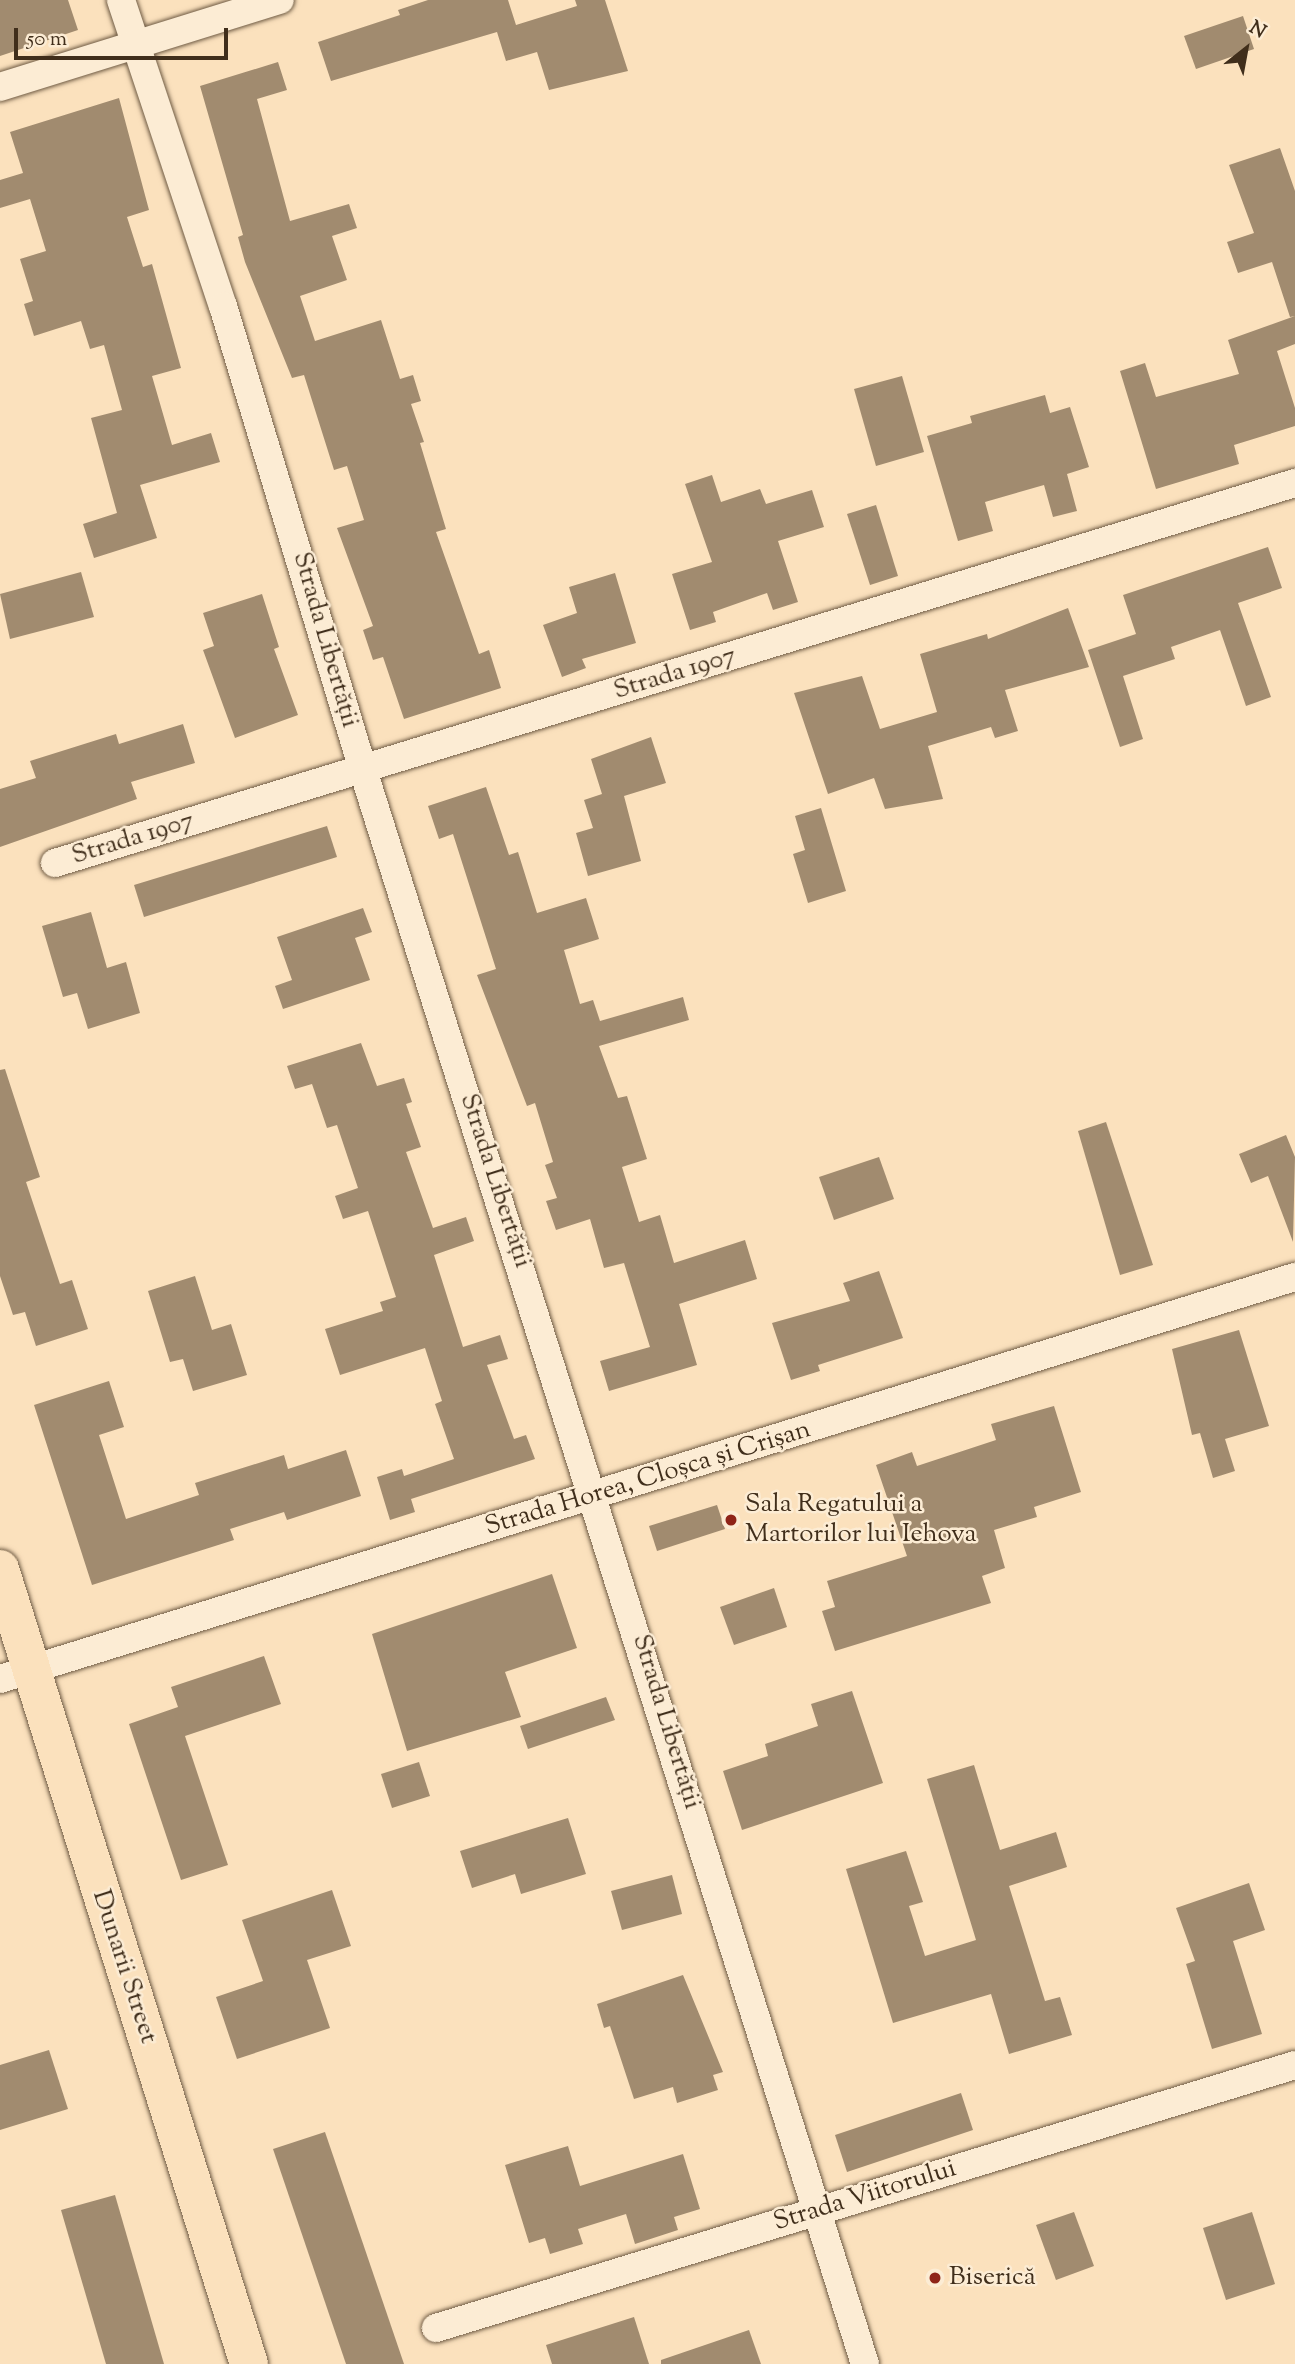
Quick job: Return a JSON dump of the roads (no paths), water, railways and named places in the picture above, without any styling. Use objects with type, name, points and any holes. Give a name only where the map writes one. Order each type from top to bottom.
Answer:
[{"type":"main road","name":"Dunarii Street","points":[[0,1569],[15,1674],[249,2364]]},
{"type":"street","name":"Strada Libertății","points":[[121,0],[223,306],[363,770],[595,1496],[864,2364]]},
{"type":"street","points":[[0,87],[280,0]]},
{"type":"street","name":"Strada 1907","points":[[55,863],[1295,483]]},
{"type":"street","name":"Strada Horea, Cloşca şi Crişan","points":[[15,1674],[1295,1277]]},
{"type":"street","name":"Strada Viitorului","points":[[436,2329],[1295,2065]]},
{"type":"place","name":"Sala Regatului a Martorilor lui Iehova","points":[[731,1520]]},
{"type":"place","name":"Biserică","points":[[935,2278]]}]
